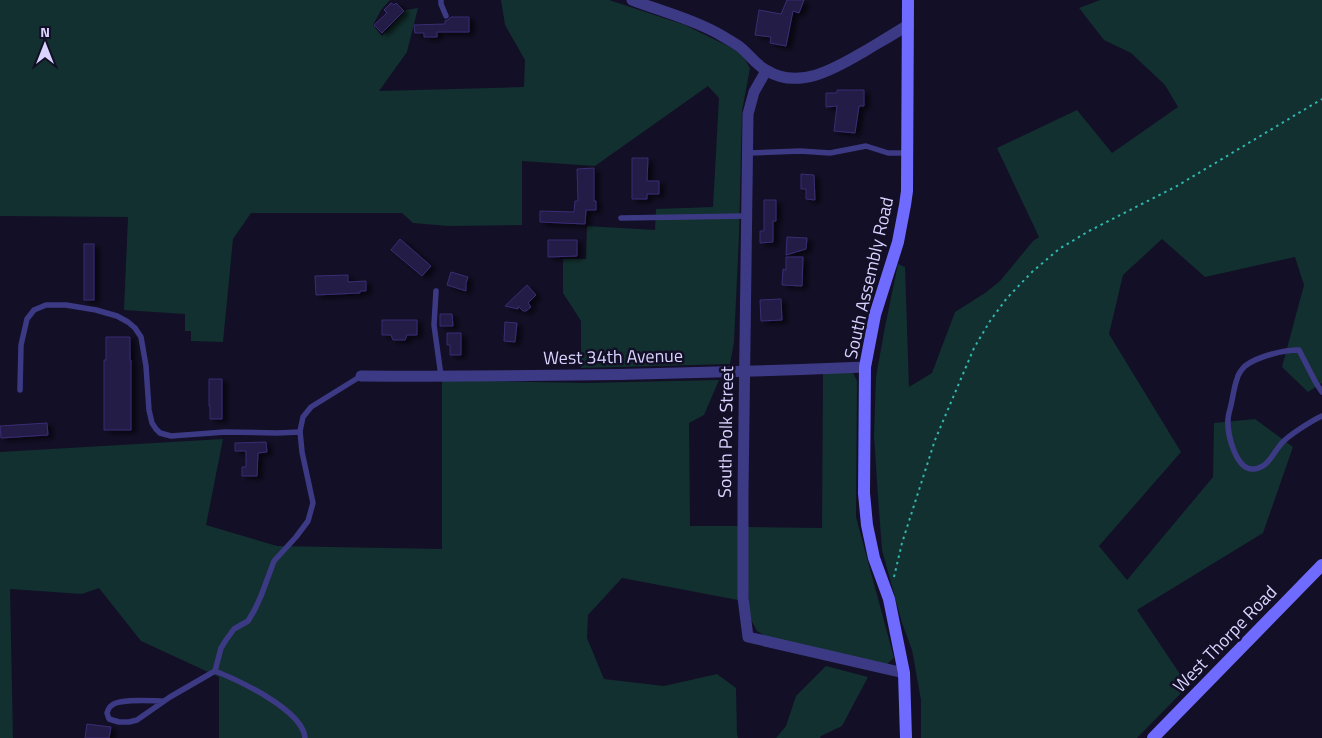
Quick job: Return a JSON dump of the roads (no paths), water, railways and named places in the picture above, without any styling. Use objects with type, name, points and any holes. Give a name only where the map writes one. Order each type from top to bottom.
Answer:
[{"type":"street","points":[[632,0],[687,20],[721,36],[741,48],[766,71],[781,77],[796,78],[825,72],[841,66],[908,26]]},
{"type":"street","name":"South Assembly Road","points":[[906,738],[904,673],[889,599],[874,558],[867,525],[864,493],[865,367],[875,315],[898,242],[905,205],[908,153],[908,0]]},
{"type":"street","name":"South Polk Street","points":[[766,71],[754,92],[748,114],[743,494],[743,598],[748,637],[904,673]]},
{"type":"street","name":"West 34th Avenue","points":[[361,376],[557,376],[865,367]]},
{"type":"street","name":"West Thorpe Road","points":[[1153,738],[1322,564]]},
{"type":"lane","points":[[441,0],[446,16]]},
{"type":"lane","points":[[748,153],[830,152],[866,146],[888,153],[908,153]]},
{"type":"lane","points":[[621,218],[746,216]]},
{"type":"lane","points":[[436,291],[434,325],[441,376]]},
{"type":"lane","points":[[20,390],[21,345],[27,319],[34,310],[46,305],[66,305],[117,316],[136,328],[141,337],[146,366],[149,410],[152,423],[160,432],[171,436],[225,432],[300,432]]},
{"type":"lane","points":[[1322,392],[1299,350],[1289,350],[1258,359],[1244,367],[1237,377],[1228,420],[1231,440],[1239,462],[1246,468],[1255,469],[1268,463],[1282,442],[1322,416]]},
{"type":"lane","points":[[164,701],[116,702],[110,706],[106,713],[110,719],[119,722],[137,720],[164,701],[215,671],[221,648],[226,640],[234,629],[248,621],[262,596],[274,560],[308,521],[312,503],[302,452],[300,432],[303,417],[311,407],[361,376]]},
{"type":"lane","points":[[215,671],[264,695],[289,713],[300,726],[305,738]]}]
